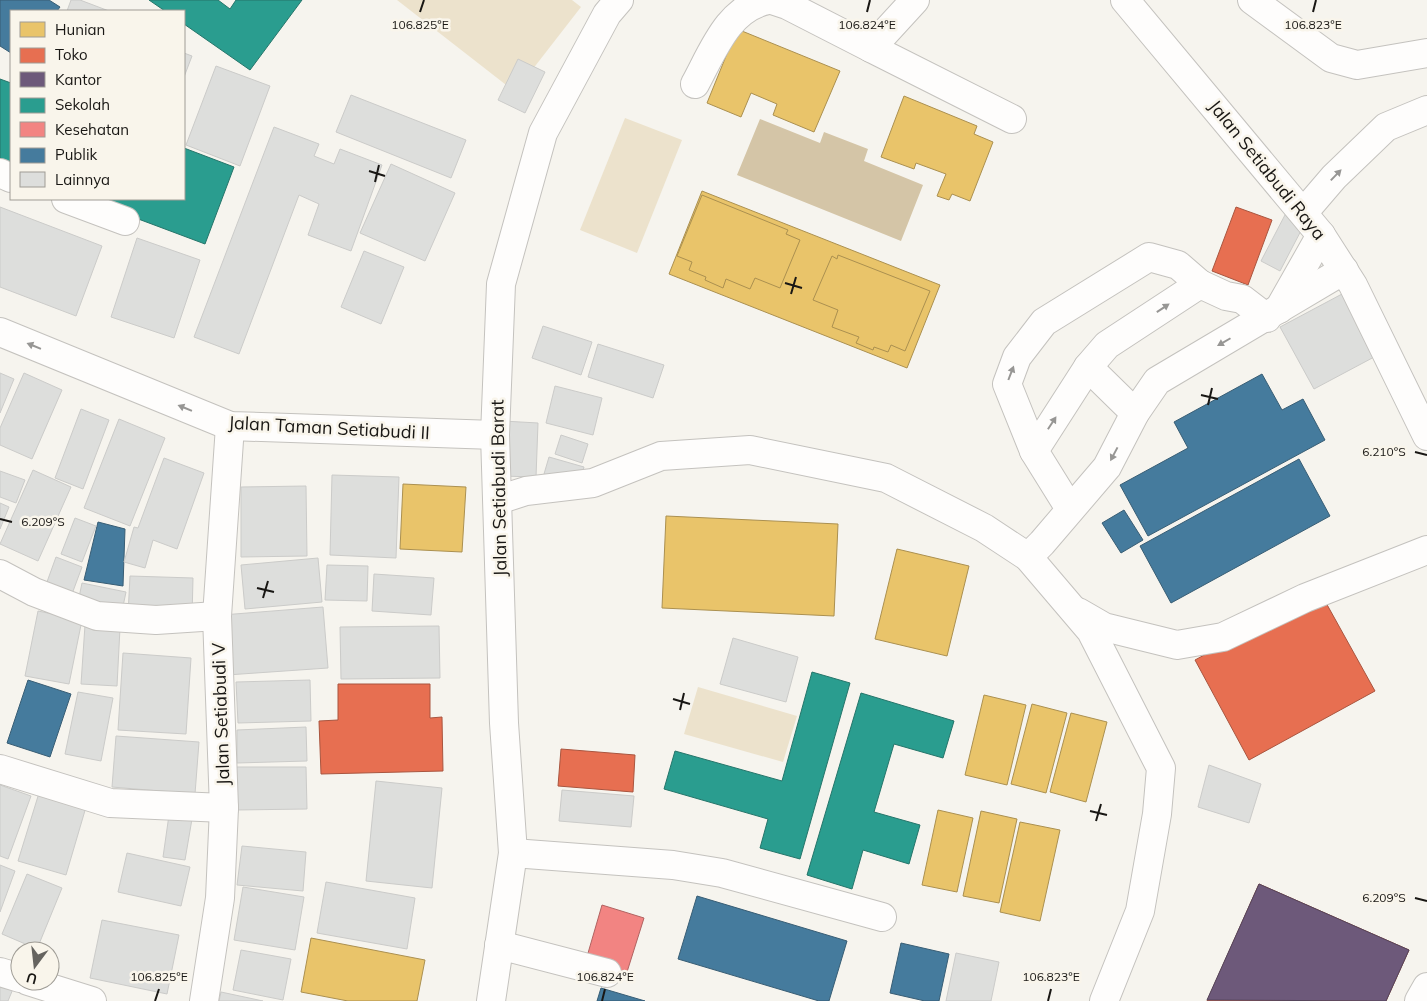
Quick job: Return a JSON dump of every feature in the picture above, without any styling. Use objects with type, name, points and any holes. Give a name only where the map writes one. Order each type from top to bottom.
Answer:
[{"type":"street","points":[[695,84],[730,20],[754,3],[770,0],[787,5],[1012,119]]},
{"type":"street","points":[[871,48],[915,0]]},
{"type":"street","name":"Jalan Setiabudi Raya","points":[[1125,0],[1321,234],[1344,270],[1427,436]]},
{"type":"street","points":[[1252,0],[1331,58],[1357,65],[1427,53]]},
{"type":"street","name":"Jalan Setiabudi Barat","points":[[491,1001],[513,853],[504,723],[495,435],[501,284],[543,133],[605,5]]},
{"type":"street","points":[[1304,212],[1334,177],[1386,126],[1427,110]]},
{"type":"street","points":[[69,200],[125,221]]},
{"type":"street","points":[[1272,314],[1321,234]]},
{"type":"street","points":[[1070,509],[1034,450],[1007,384],[1017,357],[1044,322],[1149,258],[1178,265],[1200,284],[1226,296],[1242,299],[1272,314]]},
{"type":"street","points":[[1028,557],[1107,467],[1135,413],[1157,381],[1344,270]]},
{"type":"street","points":[[1034,450],[1088,367],[1107,345],[1200,284]]},
{"type":"street","name":"Jalan Taman Setiabudi II","points":[[0,332],[230,426],[495,435]]},
{"type":"street","points":[[1088,367],[1135,413]]},
{"type":"street","name":"Jalan Setiabudi V","points":[[204,1001],[220,898],[224,808],[217,616],[230,426]]},
{"type":"street","points":[[498,500],[526,491],[593,483],[661,456],[750,450],[886,478],[984,528],[1028,557],[1091,631],[1161,768],[1157,814],[1140,911],[1104,1001]]},
{"type":"street","points":[[1076,612],[1104,627],[1177,645],[1223,637],[1304,598],[1427,550]]},
{"type":"street","points":[[0,574],[34,592],[97,616],[156,620],[217,616]]},
{"type":"street","points":[[0,769],[110,803],[224,808]]},
{"type":"street","points":[[513,853],[683,866],[722,873],[882,917]]},
{"type":"street","points":[[499,945],[607,973]]},
{"type":"street","points":[[1419,1001],[1427,987]]},
{"type":"street","points":[[60,991],[92,1001]]},
{"type":"shaded area","points":[[397,0],[572,0],[581,7],[515,92]]},
{"type":"shaded area","points":[[625,118],[682,140],[637,253],[580,230]]},
{"type":"shaded area","points":[[760,119],[820,143],[824,132],[868,149],[864,161],[923,185],[901,241],[737,175]]},
{"type":"shaded area","points":[[698,687],[797,716],[783,762],[684,734]]},
{"type":"building: Hunian","points":[[737,29],[840,71],[814,132],[773,115],[777,104],[751,93],[741,117],[707,103]]},
{"type":"building: Hunian","points":[[904,96],[977,126],[974,134],[993,142],[970,201],[952,194],[949,200],[937,196],[946,174],[916,163],[914,169],[881,157]]},
{"type":"building: Hunian","points":[[702,191],[940,285],[907,368],[669,274]]},
{"type":"building: Hunian","points":[[702,195],[788,230],[786,234],[800,240],[780,288],[755,278],[750,289],[726,279],[723,288],[705,280],[706,277],[689,270],[692,262],[677,256]]},
{"type":"building: Hunian","points":[[838,255],[930,291],[905,351],[891,345],[888,352],[874,347],[873,350],[856,343],[859,337],[832,327],[838,310],[813,300],[832,256],[837,259]]},
{"type":"building: Hunian","points":[[403,484],[466,487],[462,552],[400,549]]},
{"type":"building: Hunian","points":[[666,516],[838,524],[834,616],[662,608]]},
{"type":"building: Hunian","points":[[897,549],[969,566],[947,656],[875,639]]},
{"type":"building: Hunian","points":[[984,695],[1026,705],[1007,785],[965,775]]},
{"type":"building: Hunian","points":[[1032,704],[1067,713],[1046,793],[1011,784]]},
{"type":"building: Hunian","points":[[1071,713],[1107,722],[1086,802],[1050,792]]},
{"type":"building: Hunian","points":[[938,810],[973,818],[957,892],[922,885]]},
{"type":"building: Hunian","points":[[981,811],[1017,819],[999,903],[963,896]]},
{"type":"building: Hunian","points":[[1020,822],[1060,830],[1040,921],[1000,912]]},
{"type":"building: Hunian","points":[[311,938],[425,960],[417,1001],[348,1001],[301,992]]},
{"type":"building: Toko","points":[[1236,207],[1272,220],[1248,285],[1212,271]]},
{"type":"building: Toko","points":[[1320,592],[1375,691],[1249,760],[1195,660]]},
{"type":"building: Toko","points":[[338,684],[430,684],[430,718],[442,717],[443,771],[321,774],[319,721],[338,720]]},
{"type":"building: Toko","points":[[561,749],[635,755],[633,792],[558,786]]},
{"type":"building: Toko","points":[[1259,884],[1409,950],[1386,1001],[1207,1001]]},
{"type":"building: Kantor","points":[[1259,884],[1409,950],[1386,1001],[1207,1000]]},
{"type":"building: Sekolah","points":[[149,0],[218,0],[230,9],[236,0],[302,0],[250,70],[185,25],[185,10],[164,10]]},
{"type":"building: Sekolah","points":[[0,79],[10,83],[10,171],[0,167]]},
{"type":"building: Sekolah","points":[[185,148],[234,167],[205,244],[88,200],[185,200]]},
{"type":"building: Sekolah","points":[[812,672],[850,683],[800,859],[760,848],[768,819],[664,789],[675,751],[782,781]]},
{"type":"building: Sekolah","points":[[861,693],[954,721],[943,758],[894,744],[874,812],[920,825],[909,864],[863,850],[852,889],[807,875]]},
{"type":"building: Kesehatan","points":[[602,905],[644,918],[627,972],[586,960]]},
{"type":"building: Publik","points":[[0,0],[49,0],[60,7],[58,10],[10,10],[10,52],[0,46]]},
{"type":"building: Publik","points":[[1262,374],[1282,410],[1303,399],[1325,440],[1148,536],[1120,485],[1188,448],[1174,422]]},
{"type":"building: Publik","points":[[1299,459],[1330,516],[1171,603],[1140,546]]},
{"type":"building: Publik","points":[[1124,510],[1143,540],[1121,553],[1102,523]]},
{"type":"building: Publik","points":[[98,522],[125,529],[123,586],[84,580]]},
{"type":"building: Publik","points":[[28,680],[71,694],[50,757],[7,743]]},
{"type":"building: Publik","points":[[697,896],[847,941],[829,1001],[819,1001],[678,959]]},
{"type":"building: Publik","points":[[901,943],[949,954],[939,1001],[925,1001],[890,993]]},
{"type":"building: Publik","points":[[601,988],[645,1001],[597,1001]]},
{"type":"building: Lainnya","points":[[71,0],[80,0],[106,10],[67,10]]},
{"type":"building: Lainnya","points":[[185,53],[192,56],[185,74]]},
{"type":"building: Lainnya","points":[[518,59],[545,72],[525,113],[498,100]]},
{"type":"building: Lainnya","points":[[216,66],[270,86],[240,166],[186,145]]},
{"type":"building: Lainnya","points":[[351,95],[466,140],[451,178],[336,132]]},
{"type":"building: Lainnya","points":[[274,127],[319,144],[314,156],[334,164],[340,149],[382,165],[351,251],[308,235],[319,204],[299,195],[239,354],[194,337]]},
{"type":"building: Lainnya","points":[[391,164],[455,193],[425,261],[360,233]]},
{"type":"building: Lainnya","points":[[0,207],[102,246],[76,316],[0,287]]},
{"type":"building: Lainnya","points":[[1286,213],[1305,223],[1280,271],[1261,261]]},
{"type":"building: Lainnya","points":[[137,238],[200,260],[174,338],[111,317]]},
{"type":"building: Lainnya","points":[[364,251],[404,267],[381,324],[341,307]]},
{"type":"building: Lainnya","points":[[1342,294],[1376,356],[1314,389],[1280,327]]},
{"type":"building: Lainnya","points":[[543,326],[592,342],[581,375],[532,358]]},
{"type":"building: Lainnya","points":[[598,344],[664,365],[653,398],[588,377]]},
{"type":"building: Lainnya","points":[[0,373],[14,379],[0,413]]},
{"type":"building: Lainnya","points":[[24,373],[62,390],[32,459],[0,445],[0,428]]},
{"type":"building: Lainnya","points":[[555,386],[602,398],[593,435],[546,423]]},
{"type":"building: Lainnya","points":[[81,409],[109,420],[83,489],[55,478]]},
{"type":"building: Lainnya","points":[[119,419],[165,438],[130,526],[84,508]]},
{"type":"building: Lainnya","points":[[503,421],[538,423],[536,477],[501,476]]},
{"type":"building: Lainnya","points":[[561,435],[588,444],[582,463],[555,454]]},
{"type":"building: Lainnya","points":[[549,457],[584,467],[579,484],[544,474]]},
{"type":"building: Lainnya","points":[[164,458],[204,473],[177,549],[153,540],[145,568],[124,562],[134,527],[138,528]]},
{"type":"building: Lainnya","points":[[33,470],[71,487],[38,561],[0,544]]},
{"type":"building: Lainnya","points":[[0,471],[25,480],[16,503],[0,497]]},
{"type":"building: Lainnya","points":[[332,475],[399,477],[396,558],[330,555]]},
{"type":"building: Lainnya","points":[[306,486],[307,556],[241,557],[241,487]]},
{"type":"building: Lainnya","points":[[0,503],[9,507],[0,529]]},
{"type":"building: Lainnya","points":[[75,518],[96,526],[82,562],[61,554]]},
{"type":"building: Lainnya","points":[[56,557],[82,567],[69,602],[43,593]]},
{"type":"building: Lainnya","points":[[318,558],[322,602],[245,609],[241,565]]},
{"type":"building: Lainnya","points":[[327,565],[368,566],[367,601],[325,600]]},
{"type":"building: Lainnya","points":[[374,574],[434,578],[431,615],[372,611]]},
{"type":"building: Lainnya","points":[[130,576],[193,578],[192,618],[128,615]]},
{"type":"building: Lainnya","points":[[82,583],[126,592],[121,616],[77,607]]},
{"type":"building: Lainnya","points":[[323,607],[328,668],[227,675],[222,615]]},
{"type":"building: Lainnya","points":[[38,611],[82,620],[69,684],[25,676]]},
{"type":"building: Lainnya","points":[[85,625],[120,628],[117,686],[81,684]]},
{"type":"building: Lainnya","points":[[439,626],[440,678],[341,679],[340,627]]},
{"type":"building: Lainnya","points":[[733,638],[798,657],[786,702],[720,684]]},
{"type":"building: Lainnya","points":[[123,653],[191,658],[186,734],[118,730]]},
{"type":"building: Lainnya","points":[[310,680],[311,721],[238,723],[236,682]]},
{"type":"building: Lainnya","points":[[78,692],[113,698],[101,761],[65,754]]},
{"type":"building: Lainnya","points":[[306,727],[307,761],[237,763],[237,730]]},
{"type":"building: Lainnya","points":[[116,736],[199,742],[195,794],[112,787]]},
{"type":"building: Lainnya","points":[[1209,765],[1261,784],[1249,823],[1198,807]]},
{"type":"building: Lainnya","points":[[236,767],[306,767],[307,809],[237,810]]},
{"type":"building: Lainnya","points":[[376,781],[442,788],[432,888],[366,881]]},
{"type":"building: Lainnya","points":[[0,785],[31,796],[8,859],[0,856]]},
{"type":"building: Lainnya","points":[[562,790],[634,796],[631,827],[559,821]]},
{"type":"building: Lainnya","points":[[39,793],[86,807],[66,875],[18,861]]},
{"type":"building: Lainnya","points":[[169,815],[192,819],[185,860],[163,857]]},
{"type":"building: Lainnya","points":[[242,846],[306,852],[303,891],[237,885]]},
{"type":"building: Lainnya","points":[[127,853],[190,867],[181,906],[118,892]]},
{"type":"building: Lainnya","points":[[0,865],[15,871],[0,912]]},
{"type":"building: Lainnya","points":[[27,874],[62,888],[40,941],[18,941],[2,934]]},
{"type":"building: Lainnya","points":[[326,882],[415,898],[407,949],[317,933]]},
{"type":"building: Lainnya","points":[[243,887],[304,897],[295,950],[234,940]]},
{"type":"building: Lainnya","points":[[102,920],[179,935],[167,994],[90,978]]},
{"type":"building: Lainnya","points":[[241,950],[291,959],[283,1000],[233,990]]},
{"type":"building: Lainnya","points":[[956,953],[999,962],[991,1001],[946,1001]]},
{"type":"building: Lainnya","points":[[0,978],[10,982],[10,991],[12,991],[8,1001],[0,1001]]},
{"type":"building: Lainnya","points":[[221,992],[263,1001],[219,1001]]}]
